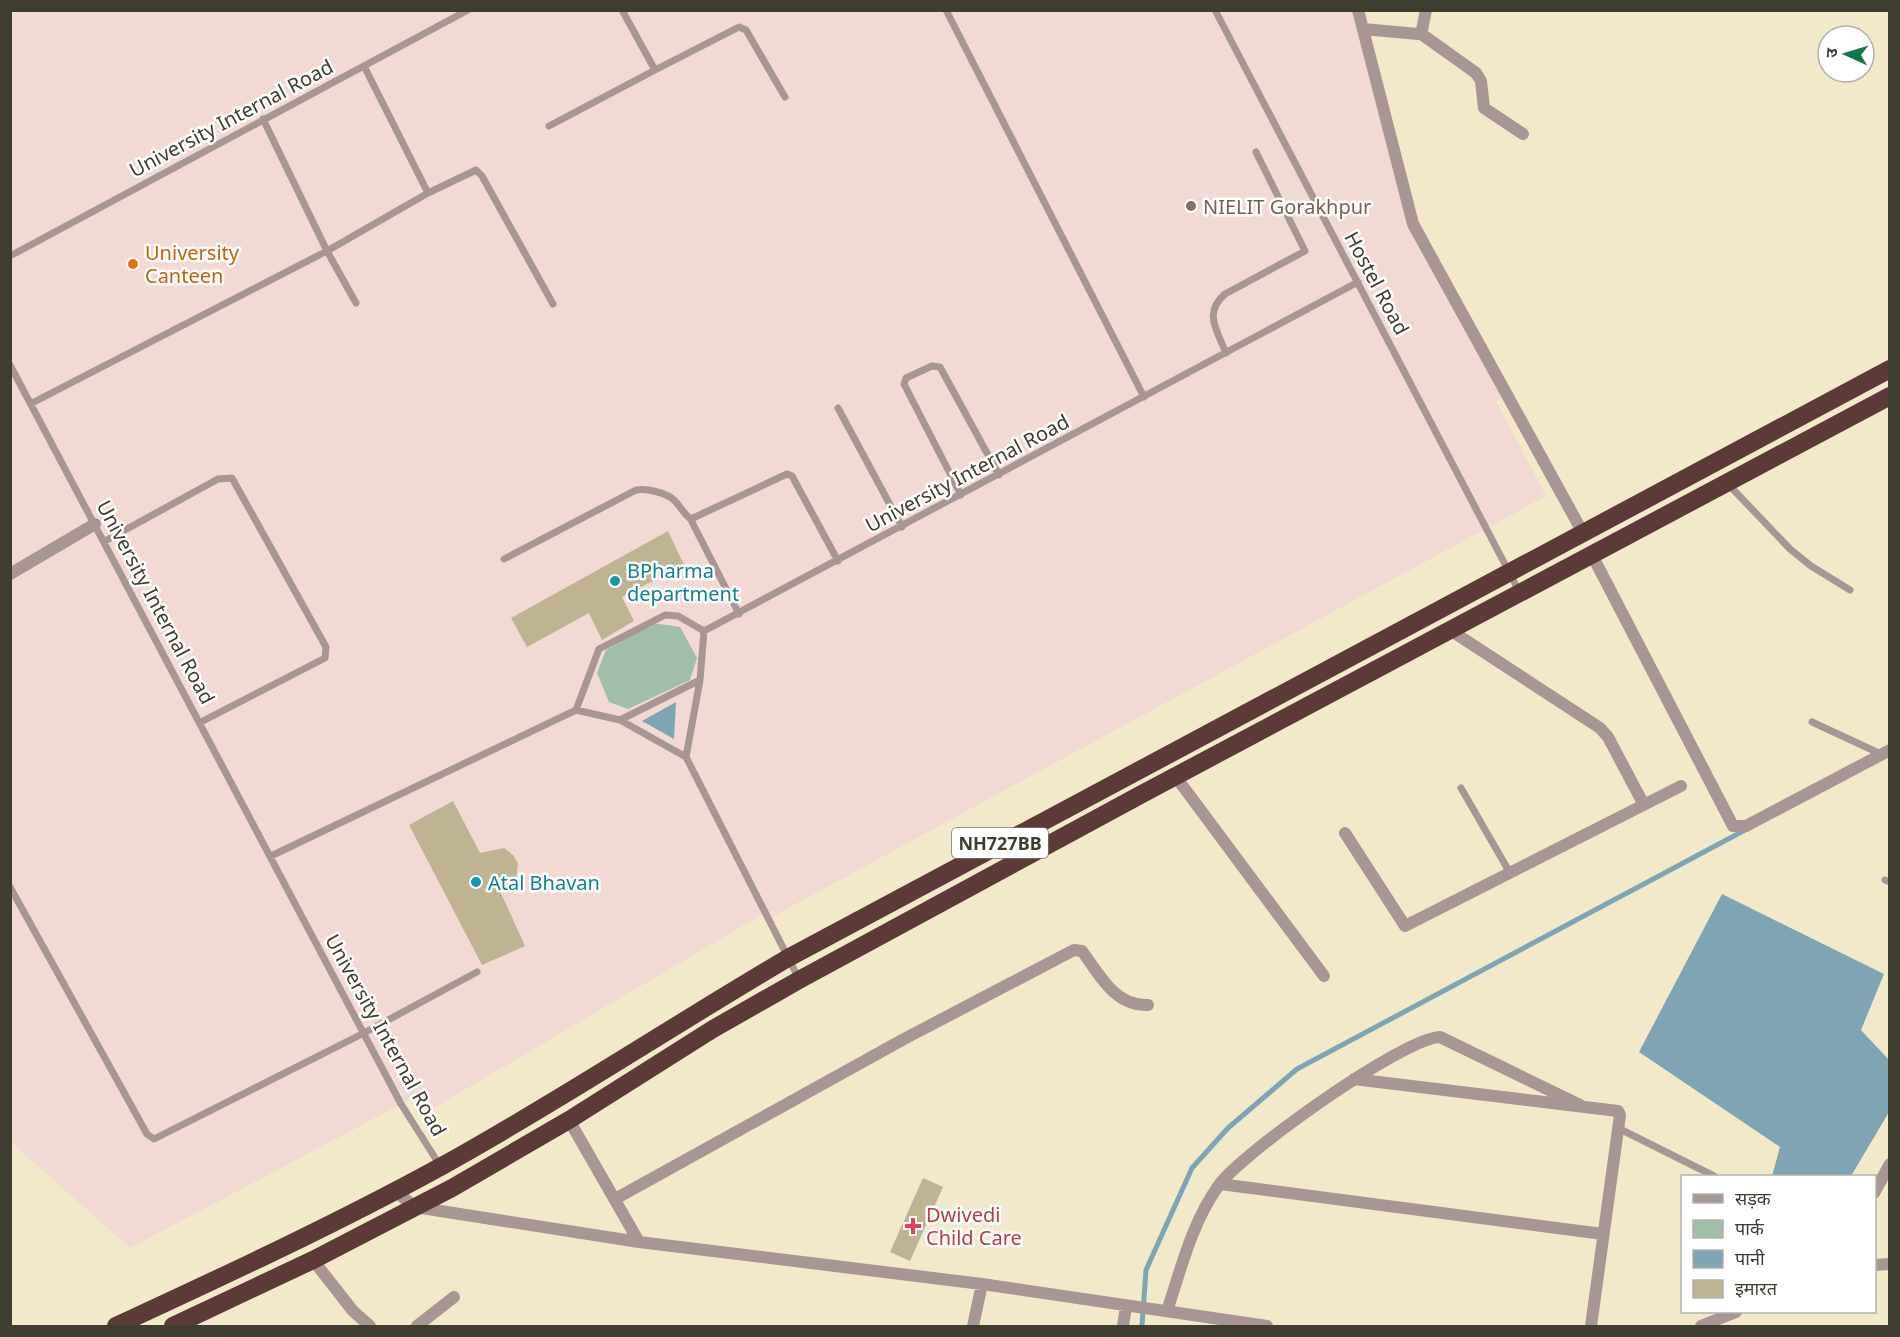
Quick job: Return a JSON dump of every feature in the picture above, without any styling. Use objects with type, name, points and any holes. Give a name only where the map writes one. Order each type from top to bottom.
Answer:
[{"type":"highway","name":"NH727BB","points":[[116,1326],[303,1238],[441,1167],[557,1100],[700,1009],[788,958],[1890,369]]},
{"type":"highway","name":"NH727BB","points":[[173,1326],[313,1260],[415,1207],[569,1120],[713,1029],[799,980],[1890,396]]},
{"type":"street","points":[[1358,10],[1413,224],[1583,533]]},
{"type":"street","points":[[1420,33],[1426,10]]},
{"type":"street","points":[[1363,29],[1420,33],[1476,73],[1481,81],[1484,108],[1523,134]]},
{"type":"street","points":[[10,574],[95,524]]},
{"type":"street","points":[[1592,555],[1734,826],[1746,826],[1885,752]]},
{"type":"street","points":[[1450,630],[1600,728],[1608,737],[1644,806]]},
{"type":"street","points":[[1176,777],[1324,976]]},
{"type":"street","points":[[1345,833],[1405,926],[1681,786]]},
{"type":"street","points":[[615,1199],[904,1039],[1074,950],[1082,951],[1119,998],[1130,1004],[1148,1005]]},
{"type":"street","points":[[1167,1311],[1188,1247],[1203,1211],[1220,1184],[1247,1157],[1354,1078],[1430,1038],[1440,1037],[1580,1105]]},
{"type":"street","points":[[1354,1078],[1618,1111],[1620,1115],[1591,1326]]},
{"type":"street","points":[[569,1120],[639,1242]]},
{"type":"street","points":[[1876,1191],[1890,1164]]},
{"type":"street","points":[[1220,1184],[1604,1234]]},
{"type":"street","points":[[394,1190],[415,1207],[639,1242],[982,1284],[1267,1326]]},
{"type":"street","points":[[313,1260],[353,1311],[370,1326]]},
{"type":"street","points":[[973,1326],[982,1284]]},
{"type":"street","points":[[417,1326],[454,1297]]},
{"type":"street","points":[[1124,1326],[1129,1306]]},
{"type":"street","points":[[1701,1326],[1731,1313]]},
{"type":"lane","name":"University Internal Road","points":[[10,256],[468,10]]},
{"type":"lane","points":[[622,10],[655,70]]},
{"type":"lane","points":[[945,10],[1144,396]]},
{"type":"lane","name":"Hostel Road","points":[[1215,10],[1520,593]]},
{"type":"lane","points":[[549,126],[740,27],[746,30],[785,97]]},
{"type":"lane","points":[[364,66],[428,193]]},
{"type":"lane","points":[[263,119],[327,250],[356,303]]},
{"type":"lane","points":[[1226,353],[1212,314],[1215,302],[1225,294],[1305,251],[1256,152]]},
{"type":"lane","points":[[32,403],[327,250],[428,193],[476,170],[482,176],[553,304]]},
{"type":"lane","name":"University Internal Road","points":[[704,631],[1358,282]]},
{"type":"lane","name":"University Internal Road","points":[[10,365],[201,722],[401,1104],[441,1167]]},
{"type":"lane","points":[[961,495],[904,384],[906,378],[932,366],[940,367],[999,475]]},
{"type":"lane","points":[[838,408],[902,526]]},
{"type":"lane","points":[[692,520],[787,474],[792,476],[838,561]]},
{"type":"lane","points":[[105,541],[218,479],[232,478],[326,647],[325,658],[201,722]]},
{"type":"lane","points":[[1727,483],[1790,549],[1811,566],[1850,590]]},
{"type":"lane","points":[[504,559],[636,490],[643,489],[674,499],[681,511],[692,520],[739,614]]},
{"type":"lane","points":[[576,710],[599,649],[665,615],[678,615],[704,631],[700,680],[686,758]]},
{"type":"lane","points":[[620,720],[700,680]]},
{"type":"lane","points":[[271,856],[576,710],[620,720],[686,758],[799,980]]},
{"type":"lane","points":[[1812,722],[1885,752]]},
{"type":"lane","points":[[1461,788],[1510,873]]},
{"type":"lane","points":[[10,886],[147,1134],[154,1139],[364,1033],[477,972]]},
{"type":"lane","points":[[1618,1128],[1712,1175]]},
{"type":"shaded area","points":[[11,11],[1363,11],[1419,220],[1508,397],[1496,401],[1546,496],[768,919],[766,912],[422,1115],[411,1099],[130,1248],[11,1142]]},
{"type":"green space","points":[[653,623],[680,627],[697,658],[690,680],[628,709],[609,702],[597,673],[606,650]]},
{"type":"water","points":[[676,702],[674,739],[642,721]]},
{"type":"water","points":[[1722,894],[1884,974],[1861,1030],[1889,1060],[1889,1112],[1852,1175],[1772,1175],[1780,1147],[1639,1052]]},
{"type":"building","name":"BPharma department","points":[[668,531],[684,565],[622,597],[634,621],[602,640],[589,613],[527,647],[511,618]]},
{"type":"building","name":"Atal Bhavan","points":[[453,801],[480,853],[504,848],[513,855],[518,863],[516,880],[500,891],[525,946],[482,965],[409,825]]},
{"type":"building","points":[[923,1178],[943,1187],[910,1261],[890,1252]]},
{"type":"waterway","points":[[1142,1326],[1146,1270],[1192,1168],[1228,1128],[1297,1069],[1747,829]]},
{"type":"place","name":"NIELIT Gorakhpur","points":[[1191,206]]},
{"type":"place","name":"University Canteen","points":[[133,264]]},
{"type":"place","name":"BPharma department","points":[[615,581]]},
{"type":"place","name":"Atal Bhavan","points":[[476,882]]},
{"type":"place","name":"Dwivedi Child Care","points":[[913,1226]]}]
